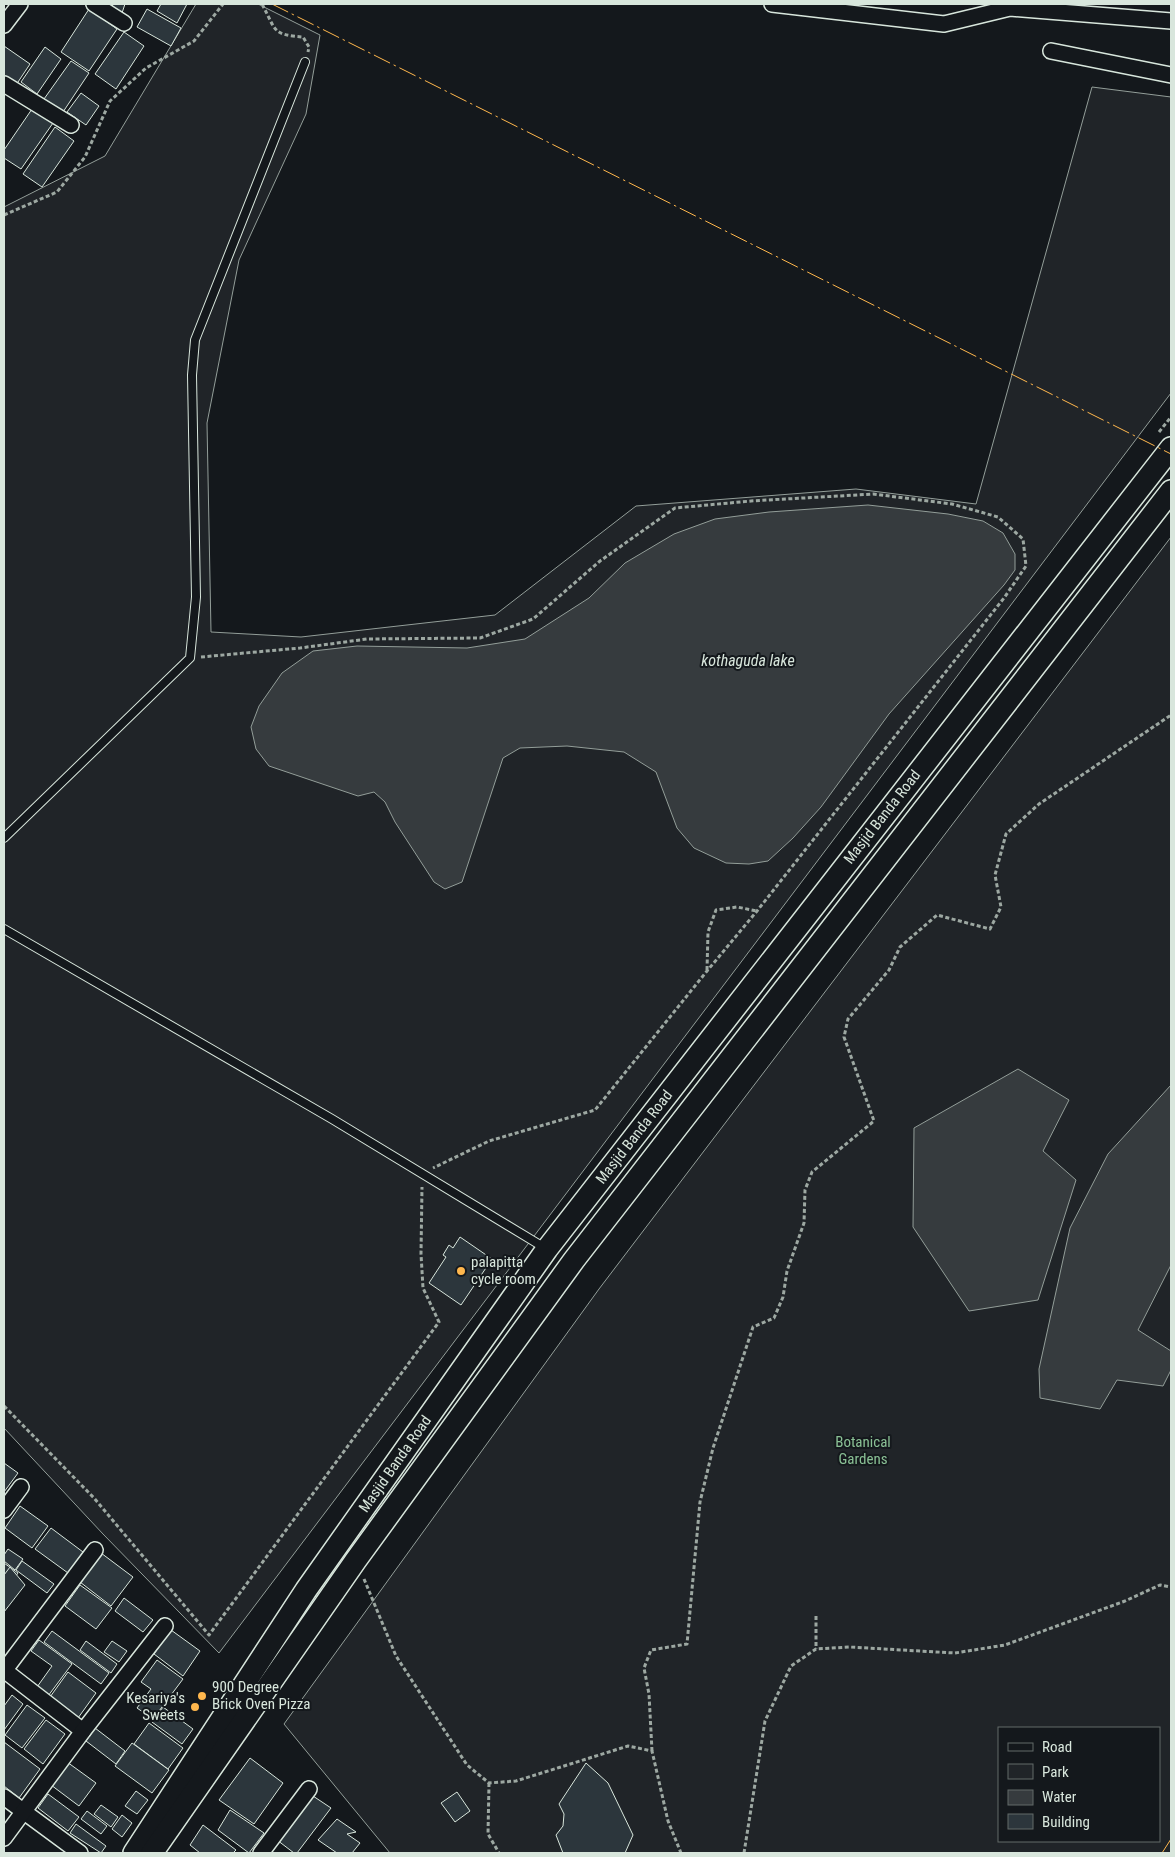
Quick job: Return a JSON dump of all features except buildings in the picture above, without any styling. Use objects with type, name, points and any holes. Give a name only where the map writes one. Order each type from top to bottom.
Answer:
[{"type":"main road","name":"Masjid Banda Road","points":[[134,1853],[306,1590],[547,1249],[1171,448]]},
{"type":"main road","name":"Masjid Banda Road","points":[[152,1853],[299,1640],[574,1260],[1171,491]]},
{"type":"main road","points":[[281,1628],[299,1640]]},
{"type":"street","points":[[4,25],[20,4]]},
{"type":"street","points":[[94,4],[124,24]]},
{"type":"street","points":[[772,4],[895,11],[944,24],[1010,6],[1171,21]]},
{"type":"street","points":[[1051,51],[1171,75]]},
{"type":"street","points":[[4,84],[71,126]]},
{"type":"street","points":[[4,1510],[21,1487]]},
{"type":"street","points":[[83,1731],[4,1671],[95,1550]]},
{"type":"street","points":[[4,1838],[83,1731],[165,1626]]},
{"type":"street","points":[[261,1853],[309,1789]]},
{"type":"street","points":[[4,1797],[80,1853]]},
{"type":"lane","points":[[4,838],[190,658],[196,597],[192,375],[195,340],[305,62]]},
{"type":"lane","points":[[4,929],[316,1109],[547,1249]]},
{"type":"path","points":[[4,215],[57,192],[85,157],[110,101],[146,68],[194,41],[223,4]]},
{"type":"path","points":[[263,4],[275,30],[285,36],[303,37],[309,47],[305,62]]},
{"type":"path","points":[[4,1406],[94,1498],[209,1635],[439,1322],[423,1288],[421,1254],[422,1173],[490,1141],[595,1110],[706,971],[758,911],[998,606],[1026,566],[1023,539],[998,517],[952,504],[873,494],[751,500],[675,508],[600,561],[533,618],[480,638],[367,639],[300,648],[190,658]]},
{"type":"path","points":[[681,1853],[668,1821],[652,1751],[649,1694],[644,1668],[651,1650],[687,1644],[700,1502],[713,1448],[753,1328],[774,1318],[783,1297],[787,1271],[804,1223],[805,1190],[812,1172],[874,1121],[844,1037],[848,1019],[889,970],[900,947],[937,915],[990,930],[1001,907],[995,875],[1006,834],[1039,804],[1171,715]]},
{"type":"path","points":[[706,971],[708,932],[716,910],[737,907],[758,911]]},
{"type":"path","points":[[356,1560],[396,1656],[468,1765],[489,1783],[516,1781],[628,1746],[652,1751]]},
{"type":"path","points":[[744,1853],[765,1721],[791,1666],[816,1649],[849,1647],[955,1653],[1005,1645],[1125,1601],[1160,1585],[1171,1587]]},
{"type":"path","points":[[816,1616],[816,1649]]},
{"type":"path","points":[[489,1783],[488,1834],[499,1853]]},
{"type":"green space","points":[[196,4],[258,4],[320,35],[306,114],[239,260],[207,423],[211,632],[301,637],[495,615],[636,506],[856,489],[976,504],[1092,87],[1171,97],[1171,393],[219,1653],[103,1534],[4,1428],[4,207],[105,156]]},
{"type":"green space","name":"Botanical Gardens","points":[[1171,537],[1171,1853],[390,1853],[284,1724],[599,1289]]},
{"type":"water","name":"kothaguda lake","points":[[868,505],[948,514],[983,521],[1003,533],[1015,554],[1015,570],[1004,585],[889,714],[821,807],[793,838],[768,861],[749,864],[726,863],[694,848],[677,828],[656,772],[624,752],[567,746],[520,748],[503,758],[462,882],[445,889],[434,882],[395,822],[385,802],[374,792],[358,796],[269,766],[256,749],[251,727],[259,706],[282,673],[313,651],[357,646],[467,648],[525,639],[589,598],[625,563],[674,534],[715,519],[769,512]]},
{"type":"water","points":[[1018,1069],[1069,1100],[1043,1151],[1076,1180],[1038,1300],[969,1311],[913,1227],[914,1128]]},
{"type":"water","points":[[1171,1085],[1171,1265],[1138,1330],[1171,1351],[1171,1370],[1163,1386],[1117,1380],[1100,1409],[1040,1398],[1039,1369],[1070,1228],[1108,1154]]},
{"type":"power","points":[[272,4],[1171,454]]},
{"type":"power","points":[[1162,1853],[1171,1839]]},
{"type":"place","name":"palapitta cycle room","points":[[461,1271]]},
{"type":"place","name":"900 Degree Brick Oven Pizza","points":[[202,1696]]},
{"type":"place","name":"Kesariya's Sweets","points":[[195,1707]]}]
